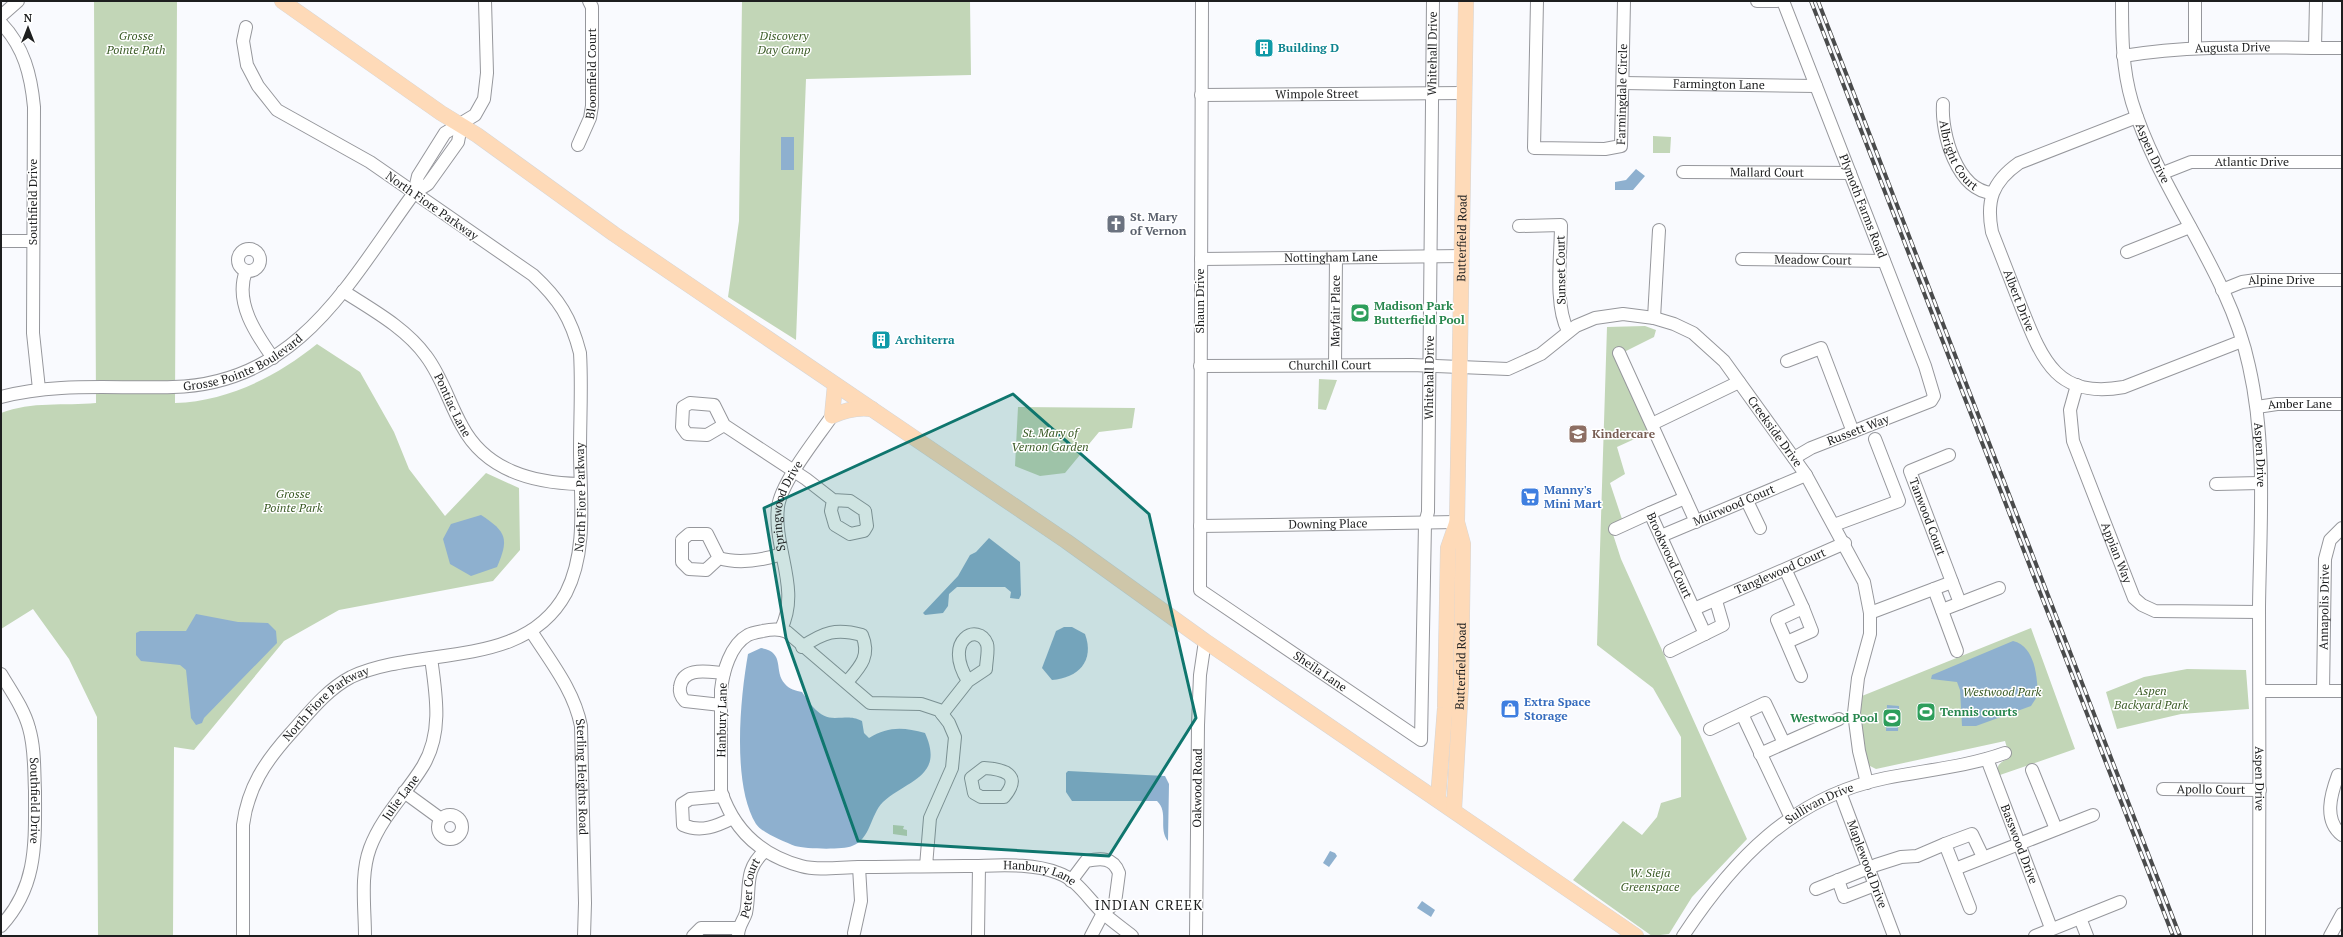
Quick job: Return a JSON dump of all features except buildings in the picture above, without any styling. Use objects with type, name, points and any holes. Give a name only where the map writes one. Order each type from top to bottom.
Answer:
[{"type":"main road","points":[[282,1],[461,126],[477,135],[614,234],[1066,541],[1205,641],[1438,799],[1636,936]]},
{"type":"main road","name":"Butterfield Road","points":[[1454,810],[1461,684],[1463,544],[1457,522],[1466,1]]},
{"type":"main road","points":[[832,416],[835,385]]},
{"type":"main road","points":[[832,416],[845,410],[862,407],[872,409]]},
{"type":"main road","name":"Butterfield Road","points":[[1438,799],[1445,708],[1448,548],[1457,522]]},
{"type":"street","points":[[1,16],[18,1]]},
{"type":"street","points":[[461,126],[475,115],[484,99],[487,73],[485,1]]},
{"type":"street","name":"Bloomfield Court","points":[[578,145],[590,118],[592,106],[592,7],[589,1]]},
{"type":"street","name":"Shaun Drive","points":[[1202,1],[1200,590],[1209,596]]},
{"type":"street","name":"Whitehall Drive","points":[[1421,730],[1425,523],[1428,512],[1433,1]]},
{"type":"street","name":"Farmingdale Circle","points":[[1537,1],[1534,148],[1605,149],[1621,146],[1624,1]]},
{"type":"street","points":[[1757,1],[1777,1]]},
{"type":"street","name":"Plymoth Farms Road","points":[[1783,1],[1884,260],[1934,396],[1931,401],[1922,404]]},
{"type":"street","name":"Aspen Drive","points":[[2122,1],[2123,56],[2126,76],[2137,117],[2163,173],[2222,290],[2242,341],[2257,407],[2260,483],[2259,936]]},
{"type":"street","points":[[2195,1],[2196,47]]},
{"type":"street","points":[[2315,48],[2316,1]]},
{"type":"street","name":"Southfield Drive","points":[[1,24],[14,39],[24,58],[31,78],[34,107],[33,333],[39,389]]},
{"type":"street","name":"North Fiore Parkway","points":[[243,936],[243,825],[245,807],[259,773],[274,751],[333,688],[350,678],[370,670],[507,642],[530,631],[549,615],[560,601],[572,578],[580,548],[580,353],[568,317],[554,295],[533,275],[370,162],[281,112],[272,105],[258,86],[247,65],[243,41],[246,26]]},
{"type":"street","name":"Augusta Drive","points":[[2123,56],[2163,49],[2196,47],[2342,48]]},
{"type":"street","name":"Farmington Lane","points":[[1623,83],[1816,86]]},
{"type":"street","name":"Wimpole Street","points":[[1201,95],[1464,93]]},
{"type":"street","name":"Albright Court","points":[[1943,104],[1943,129],[1960,170],[1971,185],[1992,194]]},
{"type":"street","name":"Albert Drive","points":[[2137,117],[2019,163],[2003,176],[1992,194],[1989,217],[1992,232],[2038,349],[2050,367],[2060,375],[2077,385],[2107,390],[2124,387],[2242,341]]},
{"type":"street","name":"Grosse Pointe Boulevard","points":[[1,397],[39,389],[174,387],[202,385],[234,377],[273,358],[314,326],[343,291],[414,193],[428,184],[458,142],[461,126]]},
{"type":"street","name":"Atlantic Drive","points":[[2163,173],[2191,162],[2342,162]]},
{"type":"street","name":"Mallard Court","points":[[1683,172],[1850,173]]},
{"type":"street","name":"Sunset Court","points":[[1519,226],[1561,225],[1560,300],[1564,324],[1568,331]]},
{"type":"street","points":[[2127,252],[2190,227]]},
{"type":"street","points":[[1654,318],[1659,230]]},
{"type":"street","points":[[1,241],[33,241]]},
{"type":"street","name":"Nottingham Lane","points":[[1200,259],[1462,256]]},
{"type":"street","name":"Mayfair Place","points":[[1335,365],[1336,258]]},
{"type":"street","name":"Meadow Court","points":[[1742,259],[1884,260]]},
{"type":"street","points":[[246,271],[243,287],[246,310],[262,343],[273,358]]},
{"type":"street","name":"Alpine Drive","points":[[2222,290],[2242,282],[2256,280],[2342,280]]},
{"type":"street","name":"Pontiac Lane","points":[[343,291],[376,311],[408,336],[426,355],[436,370],[462,426],[480,450],[501,466],[522,477],[544,482],[580,484]]},
{"type":"street","name":"Creekside Drive","points":[[1460,368],[1498,370],[1516,366],[1541,354],[1568,331],[1595,318],[1623,314],[1654,318],[1674,324],[1702,340],[1724,361],[1806,475],[1845,543],[1868,591],[1870,634],[1858,678],[1854,713],[1859,751],[1867,783]]},
{"type":"street","points":[[1788,360],[1821,348],[1853,432]]},
{"type":"street","points":[[1620,353],[1696,522]]},
{"type":"street","name":"Churchill Court","points":[[1200,366],[1335,365],[1429,366],[1460,368]]},
{"type":"street","points":[[1652,424],[1739,382]]},
{"type":"street","name":"Appian Way","points":[[2077,385],[2070,410],[2070,423],[2073,440],[2134,598],[2142,605],[2155,611],[2259,612]]},
{"type":"street","name":"Russett Way","points":[[1794,458],[1811,448],[1922,404]]},
{"type":"street","name":"Amber Lane","points":[[2257,407],[2277,404],[2342,404]]},
{"type":"street","name":"Springwood Drive","points":[[781,629],[785,621],[789,589],[777,520],[781,492],[832,416]]},
{"type":"street","points":[[724,425],[833,500]]},
{"type":"street","points":[[1874,439],[1899,500]]},
{"type":"street","name":"Tanwood Court","points":[[1949,455],[1910,471],[1960,603]]},
{"type":"street","points":[[1890,478],[1910,471]]},
{"type":"street","name":"Muirwood Court","points":[[1661,536],[1748,501],[1806,475]]},
{"type":"street","points":[[2216,484],[2260,483]]},
{"type":"street","points":[[1834,525],[1918,493]]},
{"type":"street","points":[[1650,513],[1685,498]]},
{"type":"street","points":[[1748,501],[1760,528]]},
{"type":"street","name":"Brookwood Court","points":[[1615,529],[1650,513],[1705,634]]},
{"type":"street","name":"Downing Place","points":[[1200,526],[1457,522]]},
{"type":"street","name":"Annapolis Drive","points":[[2323,691],[2325,560],[2330,540],[2342,528]]},
{"type":"street","name":"Tanglewood Court","points":[[1694,609],[1786,571],[1845,543]]},
{"type":"street","points":[[719,558],[727,560],[768,559],[782,554]]},
{"type":"street","points":[[1786,571],[1812,631],[1787,642]]},
{"type":"street","points":[[1870,613],[1952,582]]},
{"type":"street","points":[[1942,610],[1999,588]]},
{"type":"street","points":[[1934,589],[1957,651]]},
{"type":"street","name":"Sheila Lane","points":[[1209,596],[1421,740],[1421,730]]},
{"type":"street","points":[[1670,651],[1723,625],[1716,601]]},
{"type":"street","points":[[1801,676],[1777,620],[1803,608]]},
{"type":"street","points":[[781,629],[847,682],[870,703],[921,704],[939,710],[949,723],[954,737],[952,768],[930,818],[926,866]]},
{"type":"street","name":"Hanbury Lane","points":[[781,629],[747,635],[737,646],[728,660],[724,673],[720,705],[723,796],[733,818],[740,829],[751,841],[765,851],[802,866],[859,867],[1023,865],[1059,873],[1071,881],[1103,913],[1132,936]]},
{"type":"street","name":"Sterling Heights Road","points":[[530,631],[566,684],[574,700],[581,726],[585,903],[584,936]]},
{"type":"street","points":[[802,647],[821,634],[852,632],[862,635],[866,645],[866,657],[862,665],[847,682]]},
{"type":"street","name":"Oakwood Road","points":[[1196,936],[1198,718],[1200,675],[1205,641]]},
{"type":"street","name":"Julie Lane","points":[[365,936],[365,876],[370,850],[385,817],[424,765],[435,731],[436,696],[431,658]]},
{"type":"street","points":[[720,705],[685,701],[681,698],[680,686],[682,679],[688,673],[696,671],[724,673]]},
{"type":"street","name":"Southfield Drive","points":[[1,674],[29,727],[34,756],[35,832],[34,855],[30,876],[13,911],[1,926]]},
{"type":"street","points":[[942,714],[968,681]]},
{"type":"street","points":[[2260,691],[2342,691]]},
{"type":"street","points":[[1710,729],[1765,703],[1784,743]]},
{"type":"street","points":[[1742,714],[1791,818]]},
{"type":"street","points":[[1760,754],[1839,719]]},
{"type":"street","name":"Sullivan Drive","points":[[1683,936],[1700,909],[1741,859],[1775,829],[1791,818],[1840,792],[1867,783],[1964,766],[1987,760],[2005,753]]},
{"type":"street","name":"Basswood Drive","points":[[1987,760],[2051,928]]},
{"type":"street","points":[[952,768],[971,778]]},
{"type":"street","points":[[2032,770],[2056,829]]},
{"type":"street","points":[[2338,775],[2333,791],[2330,812],[2334,825],[2342,835]]},
{"type":"street","name":"Apollo Court","points":[[2163,789],[2260,790]]},
{"type":"street","points":[[404,792],[441,819]]},
{"type":"street","name":"Maplewood Drive","points":[[1840,792],[1894,936]]},
{"type":"street","points":[[723,796],[690,800],[682,804],[683,825],[690,828],[713,828],[733,818]]},
{"type":"street","points":[[1955,869],[2018,843],[2093,815]]},
{"type":"street","points":[[1816,889],[1901,857],[1917,856],[1972,834],[1983,857]]},
{"type":"street","points":[[1945,844],[1970,908]]},
{"type":"street","name":"Peter Court","points":[[693,936],[701,928],[738,932],[745,914],[747,882],[751,869],[758,857],[765,851]]},
{"type":"street","points":[[1071,881],[1086,860],[1106,859],[1113,862],[1120,873],[1115,903],[1103,913],[1092,936]]},
{"type":"street","points":[[978,936],[979,866]]},
{"type":"street","points":[[853,935],[861,901],[859,867]]},
{"type":"street","points":[[1838,880],[1844,897],[1875,885]]},
{"type":"street","points":[[2036,936],[2051,928],[2120,902]]},
{"type":"street","points":[[2330,936],[2342,914]]},
{"type":"street","points":[[2080,918],[2087,936]]},
{"type":"highlighted area","points":[[1013,394],[1149,514],[1196,718],[1109,856],[858,841],[786,638],[764,508]]},
{"type":"green space","points":[[94,1],[177,1],[175,403],[214,398],[250,385],[285,367],[317,344],[360,372],[394,432],[409,469],[445,516],[486,473],[519,488],[520,550],[493,581],[339,610],[284,641],[194,750],[174,747],[173,936],[98,936],[97,717],[69,659],[33,609],[1,629],[1,413],[13,409],[36,405],[96,403]]},
{"type":"green space","name":"Discovery Day Camp","points":[[742,1],[970,1],[971,75],[806,79],[796,340],[728,297],[739,221]]},
{"type":"green space","points":[[1653,136],[1671,137],[1670,153],[1653,153]]},
{"type":"green space","name":"W. Sieja Greenspace","points":[[1645,326],[1656,330],[1654,337],[1624,352],[1652,431],[1617,447],[1625,474],[1610,483],[1622,519],[1610,525],[1621,559],[1747,839],[1692,897],[1669,934],[1652,936],[1573,880],[1623,821],[1642,835],[1657,817],[1661,803],[1681,797],[1681,737],[1653,688],[1597,645],[1607,327]]},
{"type":"green space","points":[[1319,379],[1337,380],[1326,410],[1318,409]]},
{"type":"green space","name":"St. Mary of Vernon Garden","points":[[1018,407],[1135,408],[1132,428],[1099,432],[1065,473],[1040,476],[1015,466]]},
{"type":"green space","name":"Westwood Park","points":[[2031,628],[2075,749],[1997,776],[1999,764],[2010,758],[2005,741],[1876,769],[1868,765],[1860,738],[1857,698]]},
{"type":"green space","name":"Aspen Backyard Park","points":[[2187,669],[2246,670],[2249,709],[2181,714],[2117,729],[2106,692],[2144,677]]},
{"type":"green space","points":[[893,825],[904,826],[903,829],[907,830],[907,836],[893,834]]},
{"type":"water","points":[[781,137],[794,137],[794,170],[781,170]]},
{"type":"water","points":[[1636,169],[1645,176],[1633,190],[1615,190],[1615,182],[1626,180]]},
{"type":"water","name":"Madison Park Butterfield Pool","points":[[1356,305],[1365,305],[1365,322],[1356,322]]},
{"type":"water","points":[[481,515],[496,526],[501,532],[504,543],[497,567],[471,576],[450,564],[443,539],[451,524]]},
{"type":"water","points":[[989,538],[1020,562],[1021,595],[1019,599],[1010,598],[1011,592],[1005,587],[957,587],[949,594],[948,606],[943,613],[925,615],[923,613],[958,576],[970,555],[976,552]]},
{"type":"water","points":[[196,614],[238,622],[268,623],[276,631],[277,643],[204,718],[202,723],[196,725],[191,718],[186,670],[180,665],[141,661],[136,655],[136,633],[140,631],[186,631]]},
{"type":"water","points":[[1064,627],[1072,627],[1085,634],[1088,644],[1088,652],[1086,660],[1077,672],[1061,679],[1052,680],[1042,668],[1056,631]]},
{"type":"water","points":[[2013,641],[2020,644],[2030,655],[2037,679],[2038,695],[2031,706],[1976,726],[1962,726],[1960,690],[1957,682],[1931,679],[1932,675]]},
{"type":"water","points":[[761,648],[774,653],[785,684],[793,690],[802,692],[816,710],[824,716],[858,719],[862,721],[864,733],[869,738],[883,731],[896,729],[925,733],[930,748],[930,759],[927,768],[920,776],[883,802],[875,813],[863,838],[852,846],[824,849],[795,846],[763,831],[756,824],[748,807],[741,765],[740,741],[742,694],[748,654]]},
{"type":"water","name":"Westwood Pool","points":[[1887,705],[1899,706],[1898,731],[1886,731]]},
{"type":"water","points":[[1068,771],[1165,776],[1169,784],[1168,841],[1164,831],[1161,805],[1157,801],[1072,801],[1066,792],[1066,773]]},
{"type":"water","points":[[1330,851],[1335,853],[1337,856],[1329,867],[1323,863]]},
{"type":"water","points":[[1422,901],[1435,910],[1431,917],[1417,908]]},
{"type":"railway","points":[[1811,1],[2173,936]]},
{"type":"railway","points":[[1818,1],[2180,936]]},
{"type":"place","name":"Building D","points":[[1264,48]]},
{"type":"place","name":"St. Mary of Vernon","points":[[1116,224]]},
{"type":"place","name":"Madison Park Butterfield Pool","points":[[1360,313]]},
{"type":"place","name":"Architerra","points":[[881,340]]},
{"type":"place","name":"Kindercare","points":[[1578,434]]},
{"type":"place","name":"Manny's Mini Mart","points":[[1530,497]]},
{"type":"place","name":"Extra Space Storage","points":[[1510,709]]},
{"type":"place","name":"Tennis courts","points":[[1926,712]]},
{"type":"place","name":"Westwood Pool","points":[[1892,718]]},
{"type":"district","name":"INDIAN CREEK","points":[[1149,905]]},
{"type":"park label","name":"Grosse Pointe Path","points":[[136,43]]},
{"type":"park label","name":"Grosse Pointe Park","points":[[293,501]]}]
